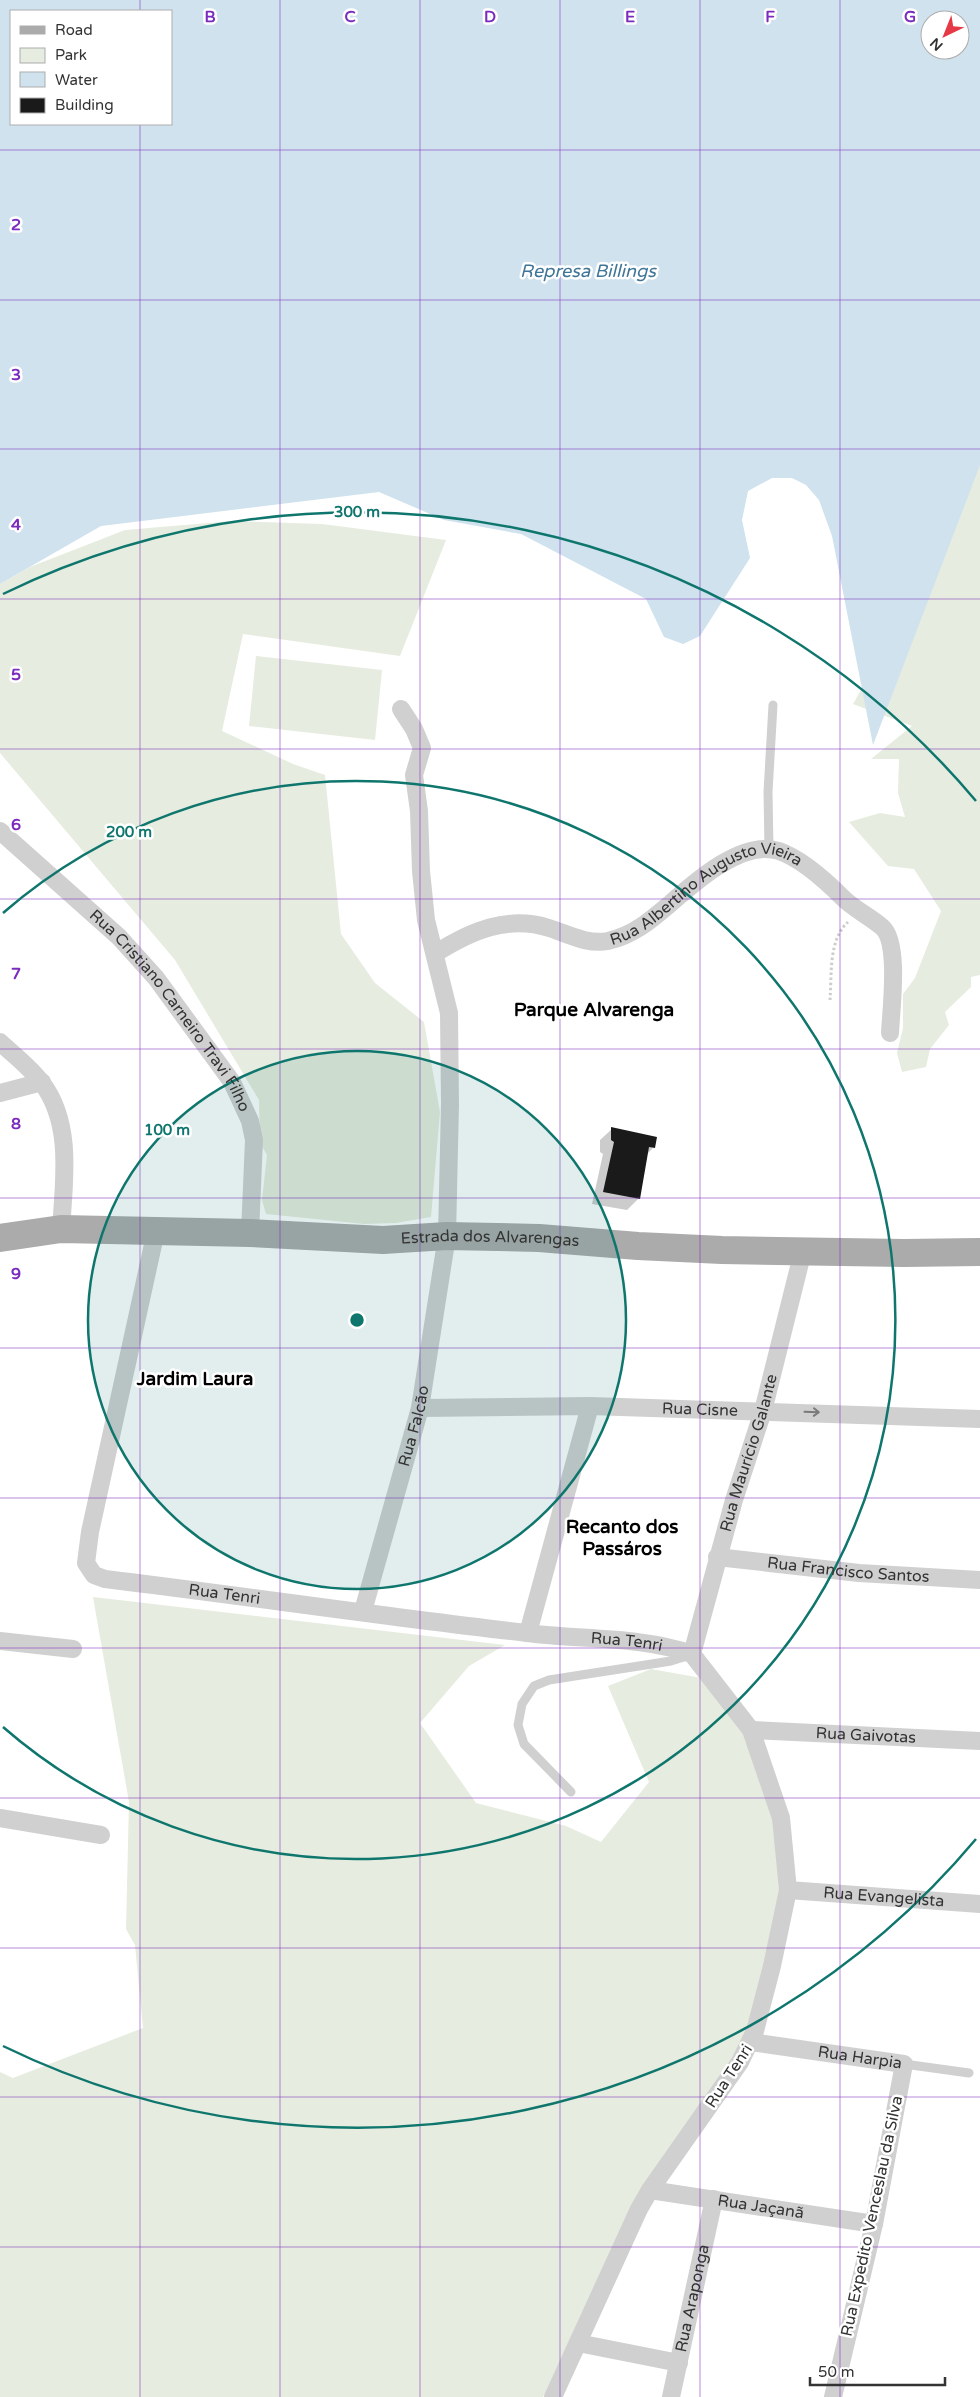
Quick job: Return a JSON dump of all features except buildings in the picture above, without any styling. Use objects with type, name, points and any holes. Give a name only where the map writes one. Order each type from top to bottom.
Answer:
[{"type":"main road","name":"Estrada dos Alvarengas","points":[[0,1238],[61,1229],[250,1233],[382,1240],[447,1236],[539,1238],[638,1246],[803,1251],[980,1252]]},
{"type":"street","name":"Rua Falcão","points":[[363,1611],[420,1408],[447,1236],[450,1104],[449,1013],[436,953],[426,920],[421,871],[419,811],[414,775],[422,748],[414,729],[401,709]]},
{"type":"street","name":"Rua Cristiano Carneiro Travi Filho","points":[[0,831],[119,937],[156,978],[232,1082],[250,1122],[254,1140],[250,1233]]},
{"type":"street","name":"Rua Albertino Augusto Vieira","points":[[436,953],[459,938],[497,924],[522,923],[549,928],[587,941],[605,942],[622,938],[640,929],[688,888],[730,859],[750,851],[769,848],[793,857],[859,912],[882,927],[889,936],[892,963],[890,1033]]},
{"type":"street","points":[[0,1042],[42,1082],[54,1103],[63,1135],[65,1174],[61,1229]]},
{"type":"street","points":[[0,1093],[42,1082]]},
{"type":"street","name":"Rua Tenri","points":[[156,1231],[90,1532],[86,1563],[94,1575],[105,1579],[363,1611],[528,1634],[640,1643],[678,1649],[692,1654],[751,1730],[779,1811],[788,1890],[772,1966],[751,2042],[735,2070],[638,2209],[553,2397]]},
{"type":"street","name":"Rua Maurício Galante","points":[[692,1654],[717,1557],[763,1411],[803,1251]]},
{"type":"street","points":[[528,1634],[590,1406]]},
{"type":"street","name":"Rua Cisne","points":[[420,1408],[590,1406],[980,1419]]},
{"type":"street","name":"Rua Francisco Santos","points":[[717,1557],[859,1574],[980,1580]]},
{"type":"street","points":[[0,1641],[73,1649]]},
{"type":"street","name":"Rua Gaivotas","points":[[751,1730],[980,1741]]},
{"type":"street","points":[[0,1818],[100,1835]]},
{"type":"street","name":"Rua Evangelista","points":[[788,1890],[980,1904]]},
{"type":"street","name":"Rua Harpia","points":[[751,2042],[904,2064]]},
{"type":"street","name":"Rua Expedito Venceslau da Silva","points":[[833,2397],[874,2224],[904,2064]]},
{"type":"street","name":"Rua Jaçanã","points":[[650,2190],[874,2224]]},
{"type":"street","name":"Rua Araponga","points":[[671,2397],[714,2200]]},
{"type":"street","points":[[578,2343],[678,2363]]},
{"type":"lane","points":[[769,848],[768,792],[773,705]]},
{"type":"lane","points":[[571,1792],[524,1744],[518,1725],[522,1704],[534,1686],[549,1680],[671,1661],[692,1654]]},
{"type":"lane","name":"Rua Harpia","points":[[904,2064],[969,2073]]},
{"type":"path","points":[[830,1000],[835,941],[841,928],[859,912]]},
{"type":"green space","points":[[980,451],[980,975],[971,977],[971,987],[945,1012],[949,1025],[930,1049],[926,1067],[902,1072],[897,1053],[903,1028],[903,994],[915,978],[941,911],[914,869],[888,866],[849,822],[880,813],[905,817],[898,793],[899,759],[871,759],[912,726],[853,704],[878,660]]},
{"type":"green space","points":[[232,521],[322,524],[446,540],[400,656],[243,634],[222,731],[293,764],[325,775],[341,934],[375,983],[424,1022],[440,1112],[431,1217],[396,1223],[364,1224],[266,1214],[262,1200],[267,1155],[260,1143],[259,1100],[175,960],[0,753],[0,584],[30,567],[125,530]]},
{"type":"green space","points":[[256,656],[382,670],[375,740],[249,726]]},
{"type":"green space","points":[[93,1597],[505,1645],[469,1666],[420,1723],[476,1803],[566,1826],[601,1842],[649,1782],[608,1686],[651,1669],[707,1679],[746,1733],[778,1834],[784,1890],[745,2043],[639,2194],[543,2397],[0,2397],[0,2072],[13,2078],[143,2028],[135,1945],[126,1929],[129,1802]]},
{"type":"water","name":"Represa Billings","points":[[0,0],[980,0],[980,465],[873,745],[832,536],[819,500],[806,485],[792,478],[772,478],[748,491],[742,520],[750,558],[700,636],[683,644],[664,637],[646,599],[521,534],[444,520],[379,492],[101,526],[0,584]]},
{"type":"district","name":"Parque Alvarenga","points":[[594,1010]]},
{"type":"district","name":"Jardim Laura","points":[[195,1379]]},
{"type":"district","name":"Recanto dos Passáros","points":[[622,1538]]}]
